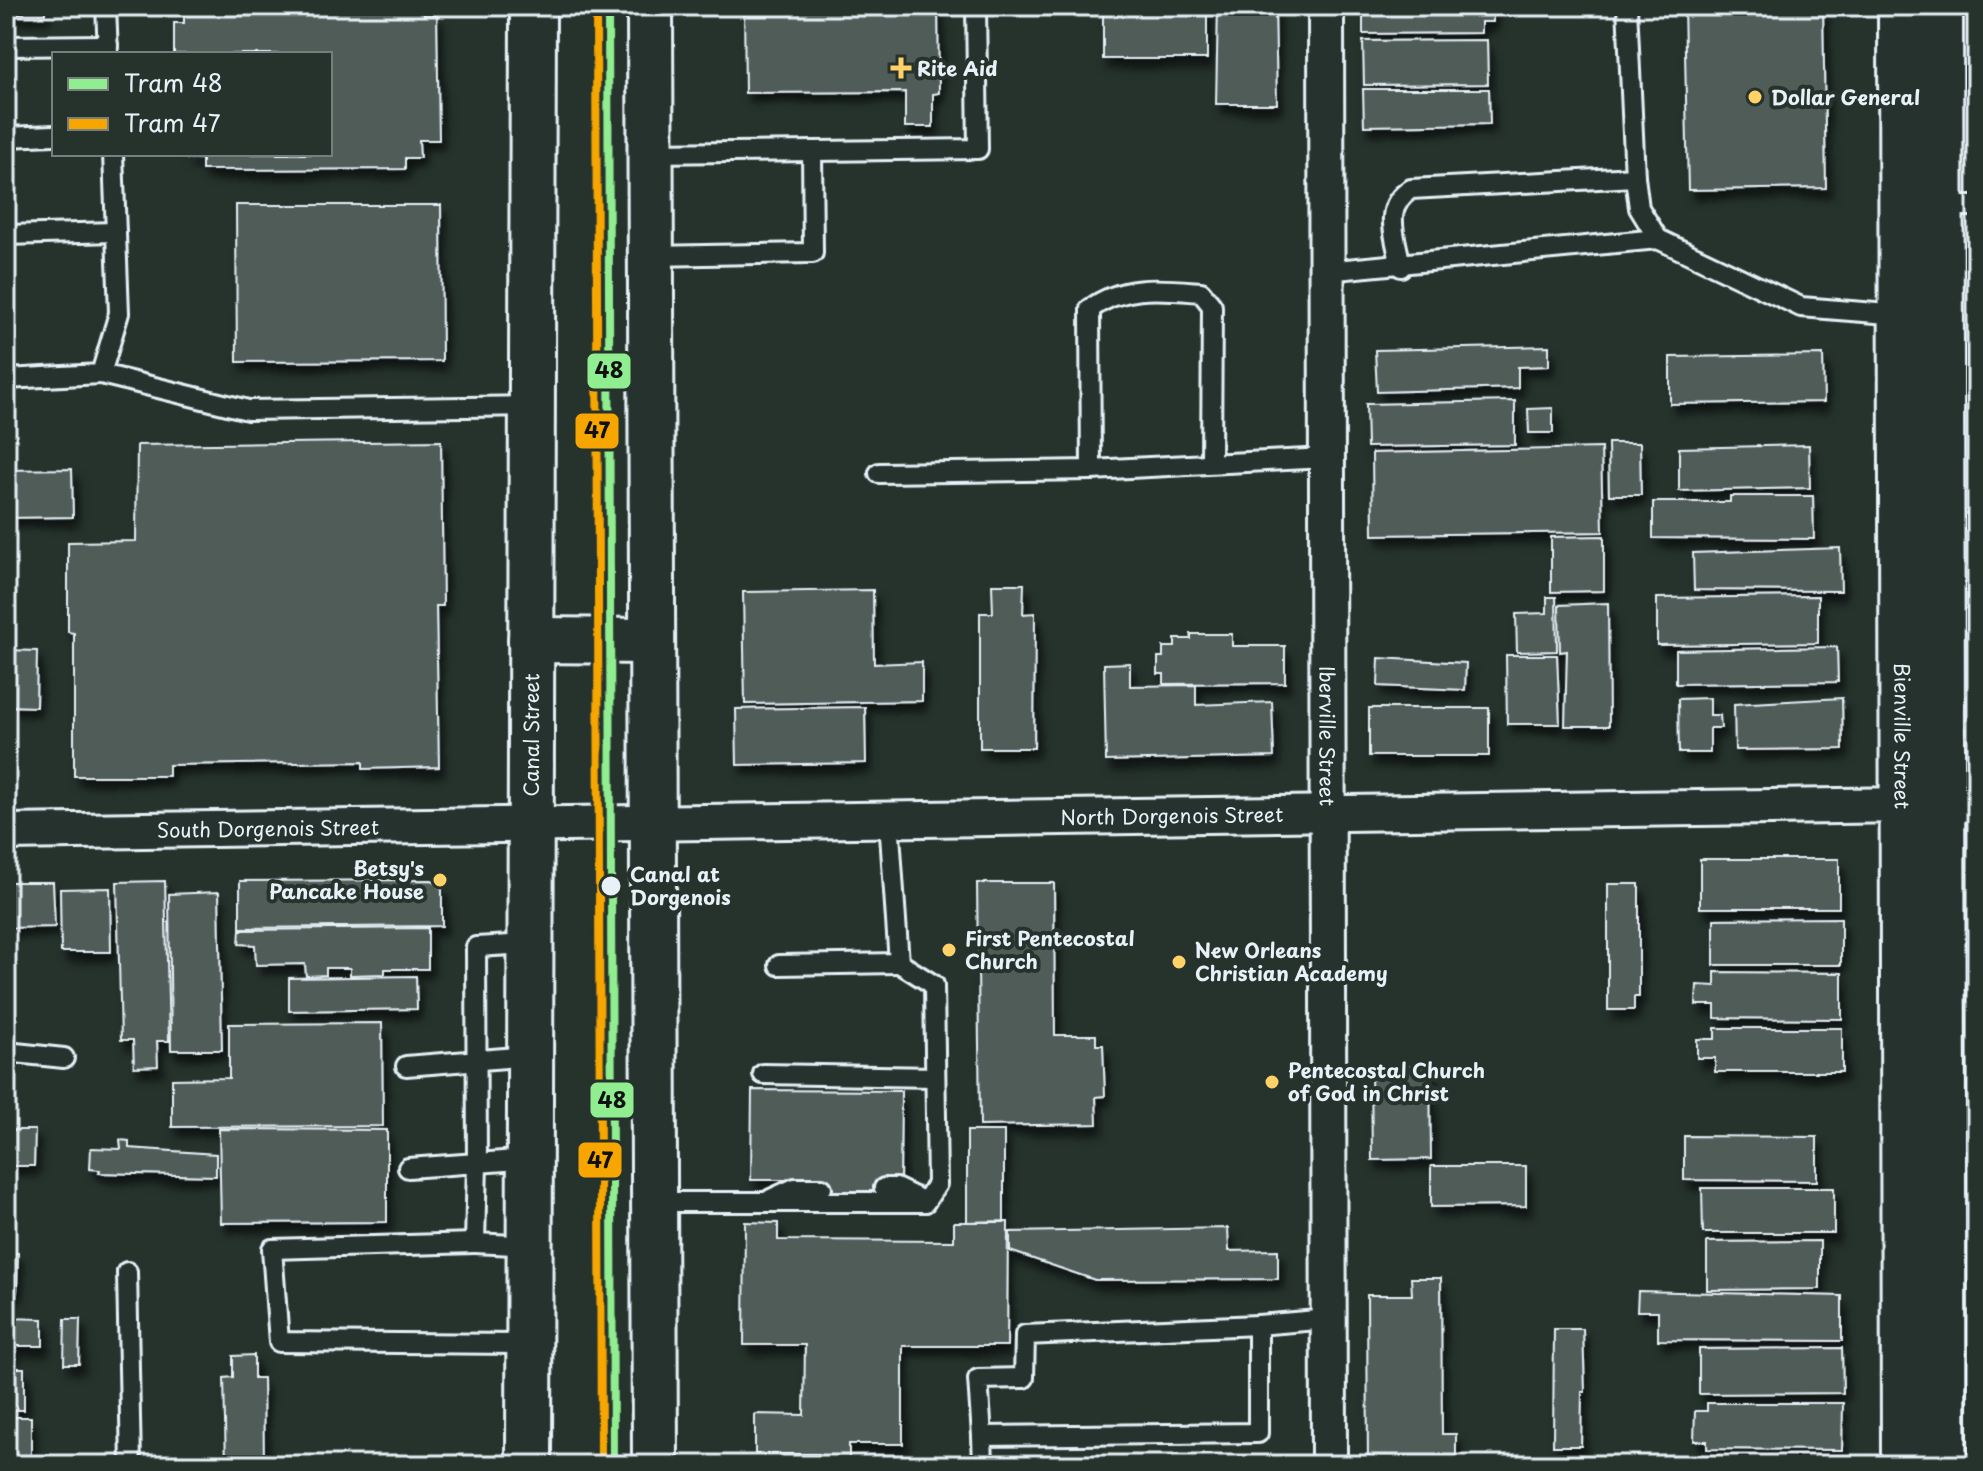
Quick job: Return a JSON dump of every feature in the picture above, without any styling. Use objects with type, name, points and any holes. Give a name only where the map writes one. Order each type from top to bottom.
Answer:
[{"type":"main road","name":"Canal Street","points":[[529,1465],[533,6]]},
{"type":"main road","points":[[650,6],[655,1465]]},
{"type":"main road","name":"Bienville Street","points":[[1901,6],[1902,315],[1941,805],[1944,1465]]},
{"type":"main road","name":"Bienville Street","points":[[1904,1465],[1941,805],[1959,206],[1940,6]]},
{"type":"main road","points":[[531,640],[652,641]]},
{"type":"street","name":"Iberville Street","points":[[1326,6],[1329,1465]]},
{"type":"street","name":"North Dorgenois Street","points":[[653,824],[1941,805]]},
{"type":"street","name":"South Dorgenois Street","points":[[6,832],[653,824]]},
{"type":"lane","points":[[6,46],[108,49],[106,6]]},
{"type":"lane","points":[[651,153],[978,149],[976,6]]},
{"type":"lane","points":[[1627,6],[1639,208],[1658,239]]},
{"type":"lane","points":[[6,137],[52,135]]},
{"type":"lane","points":[[651,256],[813,253],[812,151]]},
{"type":"lane","points":[[101,374],[119,313],[113,156]]},
{"type":"lane","points":[[1401,267],[1391,210],[1396,198],[1411,189],[1635,177]]},
{"type":"lane","points":[[6,235],[116,232]]},
{"type":"lane","points":[[1326,271],[1401,267],[1658,239],[1801,307],[1902,315]]},
{"type":"lane","points":[[1091,470],[1090,309],[1107,296],[1154,288],[1201,292],[1212,306],[1211,462]]},
{"type":"lane","points":[[6,379],[101,374],[248,410],[532,406]]},
{"type":"lane","points":[[879,473],[1091,470],[1327,458]]},
{"type":"lane","points":[[889,820],[899,963]]},
{"type":"lane","points":[[475,1243],[476,947],[530,944]]},
{"type":"lane","points":[[779,965],[899,963],[934,985],[937,1184],[925,1202]]},
{"type":"lane","points":[[6,1052],[64,1058]]},
{"type":"lane","points":[[406,1066],[530,1056]]},
{"type":"lane","points":[[763,1074],[935,1077]]},
{"type":"lane","points":[[408,1168],[531,1159]]},
{"type":"lane","points":[[764,1202],[795,1188],[822,1188]]},
{"type":"lane","points":[[884,1188],[896,1188],[925,1202]]},
{"type":"lane","points":[[654,1202],[925,1202]]},
{"type":"lane","points":[[530,1344],[279,1342],[272,1249],[475,1243],[531,1246]]},
{"type":"lane","points":[[127,1272],[131,1465]]},
{"type":"lane","points":[[983,1465],[978,1379],[1024,1378],[1025,1335],[1329,1319]]},
{"type":"lane","points":[[982,1436],[1258,1433],[1258,1325]]},
{"type":"building","points":[[6,6],[45,6],[45,14],[6,14]]},
{"type":"building","points":[[196,6],[424,6],[424,15],[437,15],[439,140],[419,140],[420,158],[405,158],[405,169],[202,170],[202,159],[187,159],[187,156],[332,156],[332,52],[174,52],[174,23],[184,23],[184,13],[197,13]]},
{"type":"building","name":"Rite Aid","points":[[744,6],[938,6],[939,93],[933,94],[933,127],[905,127],[905,92],[745,93]]},
{"type":"building","points":[[1103,6],[1207,6],[1207,59],[1103,59]]},
{"type":"building","points":[[1218,6],[1275,6],[1277,104],[1216,104]]},
{"type":"building","points":[[1363,6],[1493,6],[1493,22],[1481,22],[1481,33],[1363,34]]},
{"type":"building","name":"Dollar General","points":[[1684,6],[1823,6],[1826,188],[1688,190]]},
{"type":"building","points":[[1487,40],[1488,84],[1364,85],[1363,41]]},
{"type":"building","points":[[1363,89],[1489,89],[1490,124],[1364,126]]},
{"type":"building","points":[[236,205],[441,205],[442,361],[237,362]]},
{"type":"building","points":[[1549,346],[1549,366],[1518,367],[1518,388],[1377,392],[1375,350]]},
{"type":"building","points":[[1823,355],[1824,402],[1670,404],[1670,357]]},
{"type":"building","points":[[1515,401],[1515,445],[1367,447],[1366,404]]},
{"type":"building","points":[[1553,408],[1553,433],[1529,433],[1528,409]]},
{"type":"building","points":[[441,441],[443,606],[436,606],[439,767],[363,769],[363,762],[169,765],[169,776],[74,776],[74,633],[68,632],[68,542],[136,541],[137,445]]},
{"type":"building","points":[[1608,443],[1640,443],[1641,495],[1609,495]]},
{"type":"building","points":[[1809,445],[1810,488],[1679,491],[1679,448]]},
{"type":"building","points":[[1601,448],[1603,532],[1373,535],[1372,453]]},
{"type":"building","points":[[72,469],[73,517],[6,518],[6,470]]},
{"type":"building","points":[[1730,496],[1813,496],[1814,539],[1653,538],[1653,502],[1730,502]]},
{"type":"building","points":[[1604,536],[1604,591],[1551,592],[1551,537]]},
{"type":"building","points":[[1840,548],[1841,591],[1694,590],[1693,553]]},
{"type":"building","points":[[992,584],[1024,584],[1023,614],[1035,613],[1034,748],[980,748],[980,613],[993,613]]},
{"type":"building","points":[[873,590],[874,664],[922,662],[922,701],[745,704],[743,592]]},
{"type":"building","points":[[1818,596],[1818,643],[1657,645],[1657,598]]},
{"type":"building","points":[[1547,597],[1556,597],[1557,651],[1517,652],[1516,614],[1547,613]]},
{"type":"building","points":[[1608,603],[1609,726],[1565,726],[1567,651],[1560,652],[1559,605]]},
{"type":"building","points":[[1191,634],[1232,634],[1232,646],[1285,646],[1285,683],[1164,684],[1164,674],[1158,674],[1158,657],[1163,657],[1163,647],[1175,647],[1175,639],[1191,639]]},
{"type":"building","points":[[1837,647],[1838,682],[1676,684],[1676,650]]},
{"type":"building","points":[[6,650],[37,651],[36,707],[6,706]]},
{"type":"building","points":[[1506,655],[1557,655],[1560,724],[1507,724]]},
{"type":"building","points":[[1379,658],[1466,663],[1465,690],[1378,686]]},
{"type":"building","points":[[1130,663],[1130,686],[1196,685],[1196,705],[1272,702],[1274,757],[1106,761],[1104,664]]},
{"type":"building","points":[[1710,698],[1710,715],[1720,715],[1721,728],[1710,728],[1710,753],[1679,753],[1678,699]]},
{"type":"building","points":[[1842,698],[1843,749],[1735,750],[1734,704]]},
{"type":"building","points":[[865,707],[866,763],[737,765],[736,709]]},
{"type":"building","points":[[1369,708],[1489,708],[1489,756],[1369,756]]},
{"type":"building","points":[[1700,859],[1839,859],[1839,908],[1700,908]]},
{"type":"building","points":[[432,880],[442,889],[442,926],[240,928],[240,881]]},
{"type":"building","points":[[165,881],[169,1041],[157,1041],[158,1066],[134,1067],[133,1040],[121,1040],[117,882]]},
{"type":"building","points":[[6,882],[53,882],[55,927],[6,928]]},
{"type":"building","points":[[977,883],[1054,883],[1055,1035],[1096,1035],[1096,1045],[1103,1045],[1105,1096],[1096,1097],[1097,1124],[980,1126]]},
{"type":"building","points":[[1608,884],[1639,884],[1639,997],[1634,997],[1634,1010],[1608,1010]]},
{"type":"building","points":[[110,888],[111,952],[61,952],[60,889]]},
{"type":"building","points":[[219,892],[222,1050],[171,1050],[169,894]]},
{"type":"building","points":[[1841,918],[1841,965],[1714,965],[1714,919]]},
{"type":"building","points":[[428,928],[428,969],[385,969],[385,974],[350,975],[350,968],[326,968],[326,975],[306,976],[305,964],[256,965],[255,945],[239,944],[240,930]]},
{"type":"building","points":[[1715,972],[1842,973],[1842,1019],[1715,1018],[1715,1005],[1696,1005],[1697,985],[1715,986]]},
{"type":"building","points":[[416,976],[417,1009],[289,1011],[289,978]]},
{"type":"building","points":[[382,1023],[383,1126],[172,1127],[172,1079],[229,1078],[229,1024]]},
{"type":"building","points":[[1715,1028],[1842,1028],[1842,1072],[1715,1072],[1715,1058],[1697,1058],[1697,1039],[1715,1039]]},
{"type":"building","points":[[1430,1065],[1431,1159],[1372,1160],[1371,1066]]},
{"type":"building","points":[[752,1090],[901,1091],[900,1183],[883,1197],[822,1196],[822,1180],[751,1180]]},
{"type":"building","points":[[219,1129],[387,1130],[387,1222],[221,1223]]},
{"type":"building","points":[[6,1130],[35,1130],[34,1166],[6,1166]]},
{"type":"building","points":[[967,1131],[1004,1131],[1004,1221],[967,1222]]},
{"type":"building","points":[[1684,1136],[1817,1137],[1817,1181],[1684,1180]]},
{"type":"building","points":[[120,1140],[129,1141],[129,1148],[216,1154],[216,1176],[99,1173],[100,1170],[90,1169],[91,1148],[121,1149]]},
{"type":"building","points":[[1431,1166],[1526,1166],[1526,1206],[1431,1207]]},
{"type":"building","points":[[1702,1188],[1834,1188],[1834,1233],[1703,1233]]},
{"type":"building","points":[[745,1222],[778,1223],[778,1240],[954,1241],[954,1222],[1008,1222],[1007,1346],[903,1346],[903,1444],[849,1444],[849,1461],[818,1461],[819,1454],[755,1454],[755,1414],[804,1415],[805,1345],[744,1345]]},
{"type":"building","points":[[1228,1228],[1229,1251],[1278,1250],[1278,1279],[1095,1280],[1010,1251],[1010,1232]]},
{"type":"building","points":[[1820,1241],[1820,1289],[1707,1290],[1707,1242]]},
{"type":"building","points":[[6,1253],[18,1253],[17,1292],[10,1291],[10,1299],[6,1299]]},
{"type":"building","points":[[1411,1278],[1441,1278],[1442,1434],[1456,1434],[1456,1465],[1368,1465],[1367,1295],[1412,1295]]},
{"type":"building","points":[[1638,1291],[1842,1296],[1842,1341],[1658,1340],[1658,1311],[1637,1311]]},
{"type":"building","points":[[6,1318],[43,1319],[43,1346],[13,1346],[13,1357],[6,1357]]},
{"type":"building","points":[[65,1319],[80,1319],[79,1364],[64,1364]]},
{"type":"building","points":[[1554,1329],[1583,1329],[1585,1392],[1582,1392],[1581,1446],[1553,1446]]},
{"type":"building","points":[[1842,1348],[1843,1393],[1699,1394],[1699,1349]]},
{"type":"building","points":[[254,1355],[254,1378],[263,1378],[264,1465],[226,1465],[224,1378],[233,1377],[233,1356]]},
{"type":"building","points":[[6,1368],[24,1368],[24,1410],[6,1410]]},
{"type":"building","points":[[1707,1403],[1843,1403],[1842,1450],[1707,1449],[1707,1441],[1694,1441],[1695,1411],[1707,1411]]},
{"type":"building","points":[[6,1417],[31,1417],[31,1460],[6,1460]]},
{"type":"building","points":[[1729,1462],[1814,1463],[1814,1465],[1729,1465]]},
{"type":"tram line","name":"47","points":[[596,6],[601,1465]]},
{"type":"tram line","name":"48","points":[[608,6],[613,1465]]},
{"type":"place","name":"Rite Aid","points":[[901,68]]},
{"type":"place","name":"Dollar General","points":[[1755,97]]},
{"type":"place","name":"Betsy's Pancake House","points":[[440,880]]},
{"type":"place","name":"Canal at Dorgenois","points":[[611,886]]},
{"type":"place","name":"First Pentecostal Church","points":[[949,950]]},
{"type":"place","name":"New Orleans Christian Academy","points":[[1179,962]]},
{"type":"place","name":"Pentecostal Church of God in Christ","points":[[1272,1082]]}]
